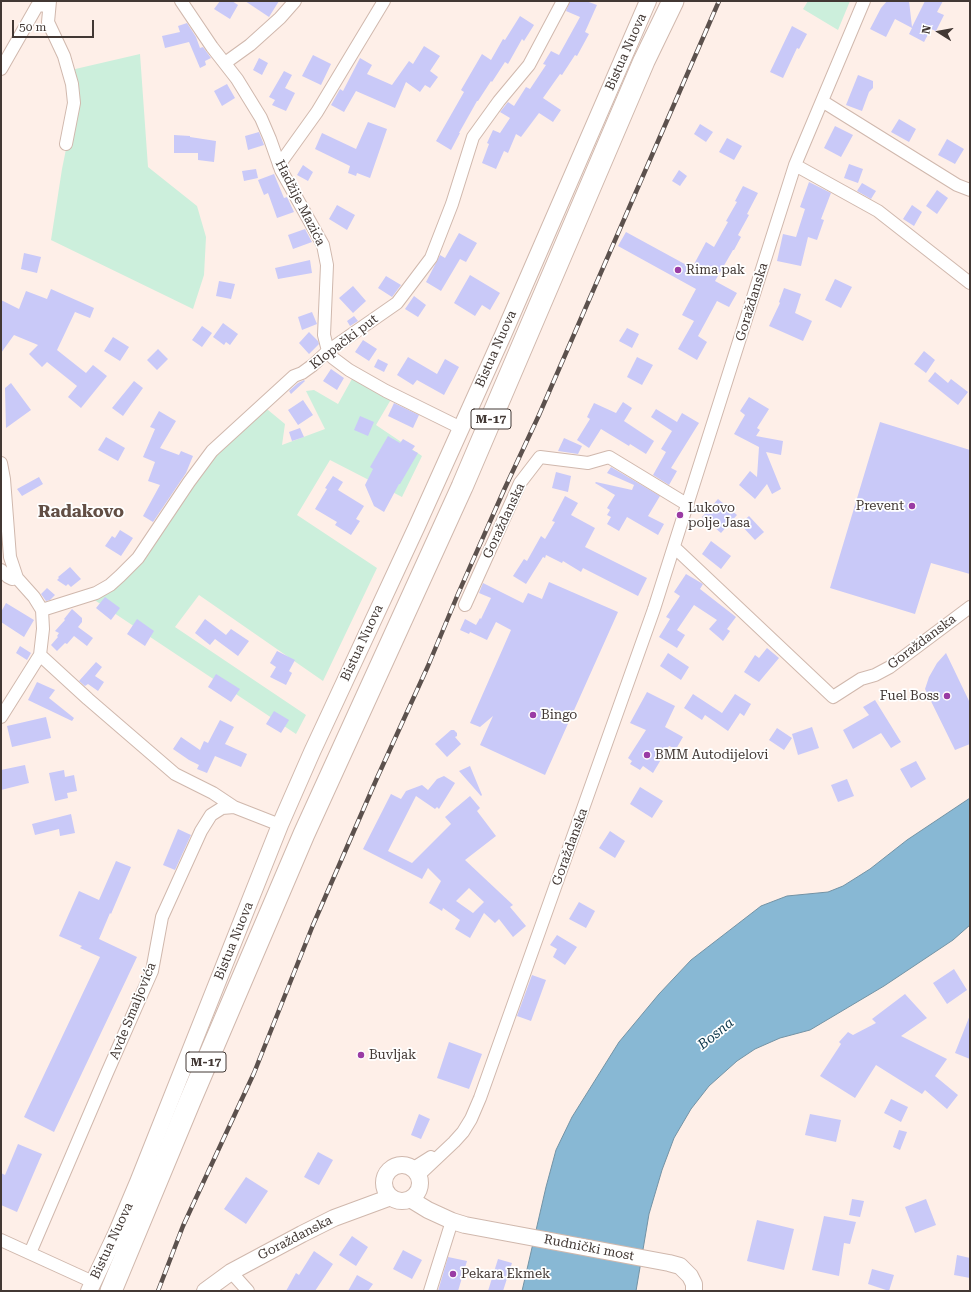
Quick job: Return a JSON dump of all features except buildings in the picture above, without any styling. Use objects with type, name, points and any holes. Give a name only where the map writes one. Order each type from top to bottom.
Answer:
[{"type":"highway","name":"M-17","points":[[97,1288],[190,1101],[304,834],[462,487],[644,61],[673,1]]},
{"type":"street","name":"Hadžije Mazića","points":[[180,1],[212,47],[237,79],[261,118],[279,165],[323,245],[327,265],[324,335],[328,351]]},
{"type":"street","points":[[225,63],[250,45],[280,18],[295,1]]},
{"type":"street","points":[[279,165],[317,112],[384,1]]},
{"type":"street","name":"Klopački put","points":[[42,610],[96,593],[110,585],[138,558],[189,482],[212,451],[294,376],[302,373],[328,351],[397,303],[431,258],[452,204],[473,137],[499,101],[529,65],[563,1]]},
{"type":"street","name":"Bistua Nuova","points":[[97,1288],[116,1234],[280,825],[542,248],[648,1]]},
{"type":"street","name":"Goraždanska","points":[[414,1184],[463,1132],[480,1098],[574,836],[674,547],[795,165],[864,1]]},
{"type":"street","points":[[1,69],[37,6],[49,4],[48,22],[64,56],[72,84],[74,103],[66,144]]},
{"type":"street","points":[[822,101],[957,185],[970,190]]},
{"type":"street","points":[[795,165],[878,211],[970,283]]},
{"type":"street","points":[[328,351],[333,358],[349,370],[461,428]]},
{"type":"street","name":"Goraždanska","points":[[465,605],[520,483],[540,457],[588,464],[609,457],[688,505]]},
{"type":"street","points":[[1,463],[4,479],[10,557],[17,578],[34,597],[42,610],[43,629],[40,655],[1,717]]},
{"type":"street","name":"Goraždanska","points":[[674,547],[833,697],[861,679],[875,675],[890,667],[970,607]]},
{"type":"street","points":[[1,570],[12,579],[17,578]]},
{"type":"street","points":[[40,655],[99,709],[175,774],[213,793],[234,807],[280,825]]},
{"type":"street","name":"Avde Smaljovića","points":[[30,1253],[152,971],[162,918],[181,874],[201,831],[211,814],[222,808],[234,807]]},
{"type":"street","points":[[414,1184],[399,1200],[387,1191],[387,1173],[391,1169],[402,1165],[414,1184],[452,1221],[430,1291]]},
{"type":"street","name":"Goraždanska","points":[[205,1291],[230,1272],[387,1191]]},
{"type":"street","name":"Rudnički most","points":[[452,1221],[482,1229],[522,1235],[680,1266],[690,1276],[694,1284],[694,1291]]},
{"type":"street","points":[[1,1240],[30,1253],[97,1288]]},
{"type":"street","points":[[230,1272],[248,1291]]},
{"type":"green space","points":[[808,1],[850,1],[838,30],[803,9]]},
{"type":"green space","points":[[140,54],[148,167],[197,206],[206,237],[204,275],[193,309],[51,240],[62,169],[77,95],[71,70]]},
{"type":"green space","points":[[353,377],[393,396],[376,425],[422,456],[402,497],[330,460],[297,515],[377,568],[323,681],[199,595],[175,627],[306,715],[296,734],[93,599],[111,588],[212,459],[262,405],[285,424],[282,445],[325,429],[306,391],[314,390],[338,404]]},
{"type":"water","name":"Bosna","points":[[970,798],[970,925],[953,940],[884,986],[810,1030],[780,1038],[755,1049],[737,1061],[709,1086],[691,1109],[674,1138],[662,1170],[649,1214],[636,1291],[522,1291],[556,1150],[572,1117],[619,1042],[659,994],[691,960],[761,906],[787,896],[828,892],[843,886],[870,869],[907,840]]},
{"type":"railway","points":[[158,1291],[183,1226],[254,1073],[313,925],[504,490],[539,415],[719,1]]},
{"type":"place","name":"Rima pak","points":[[678,270]]},
{"type":"place","name":"Prevent","points":[[912,506]]},
{"type":"place","name":"Lukovo polje Jasa","points":[[680,515]]},
{"type":"place","name":"Fuel Boss","points":[[947,696]]},
{"type":"place","name":"Bingo","points":[[533,715]]},
{"type":"place","name":"BMM Autodijelovi","points":[[647,755]]},
{"type":"place","name":"Buvljak","points":[[361,1055]]},
{"type":"place","name":"Pekara Ekmek","points":[[453,1274]]},
{"type":"district","name":"Radakovo","points":[[81,512]]}]
